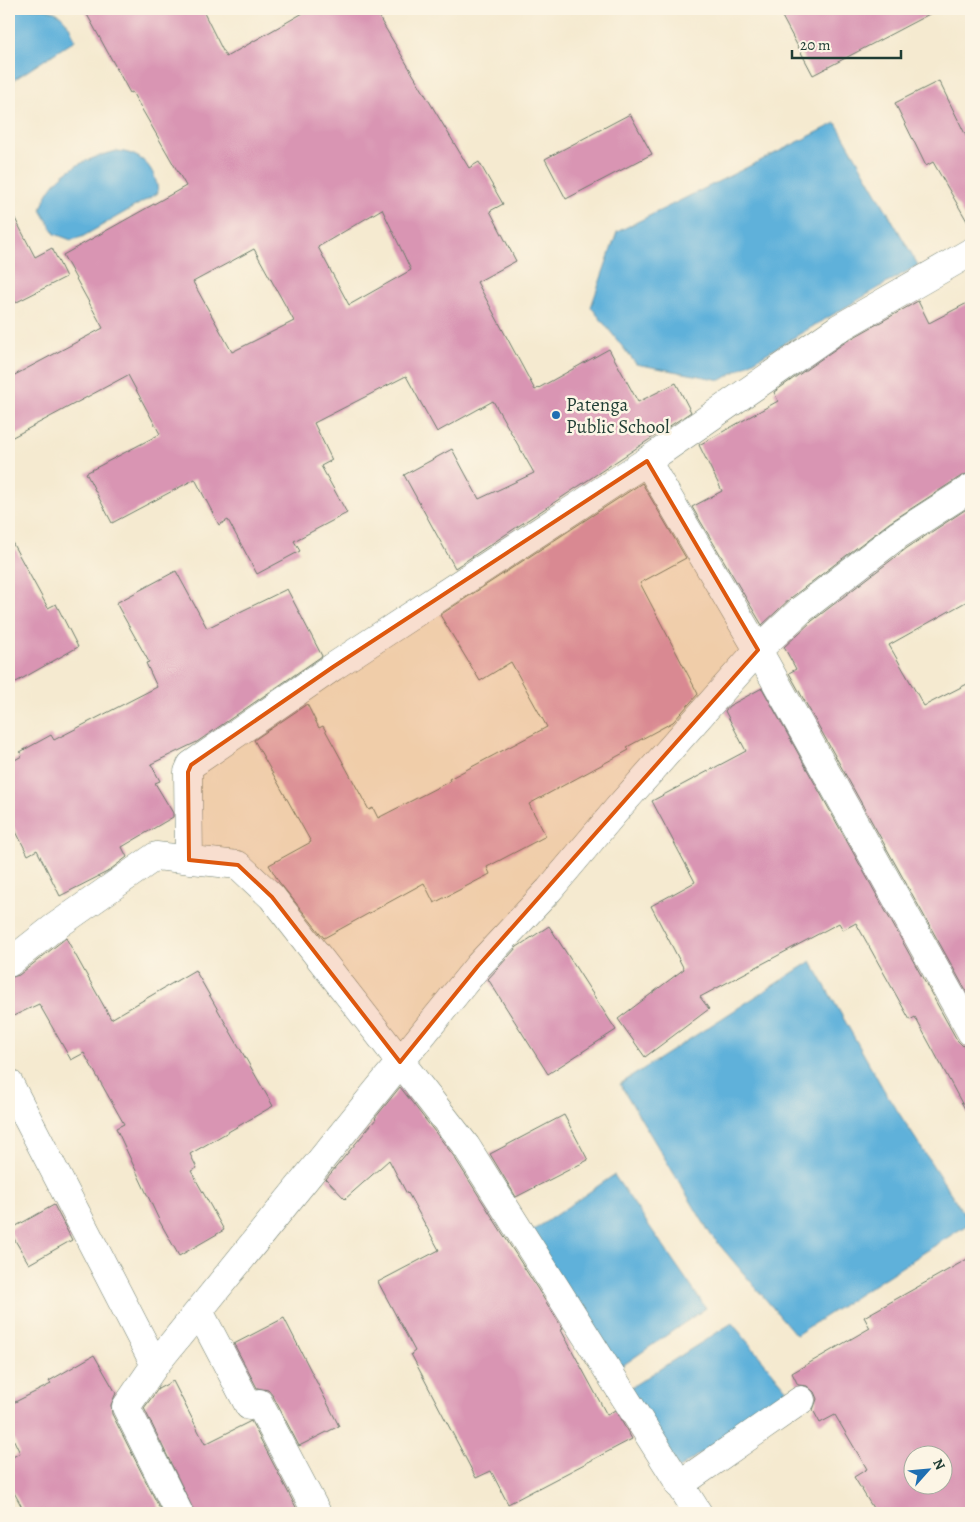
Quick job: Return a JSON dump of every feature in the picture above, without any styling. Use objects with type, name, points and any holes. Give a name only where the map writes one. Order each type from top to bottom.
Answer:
[{"type":"street","points":[[189,860],[188,772],[191,765],[333,667],[646,461],[839,328],[971,252]]},
{"type":"street","points":[[646,461],[758,650],[971,1032]]},
{"type":"street","points":[[179,1513],[126,1407],[155,1365],[478,966],[549,890],[619,807],[758,650],[802,609],[898,535],[971,488]]},
{"type":"street","points":[[9,963],[156,856],[238,865],[272,897],[466,1146],[698,1513]]},
{"type":"street","points":[[9,1083],[155,1365]]},
{"type":"street","points":[[199,1311],[249,1406],[259,1403],[317,1513]]},
{"type":"street","points":[[679,1485],[801,1400]]},
{"type":"highlighted area","points":[[647,461],[758,650],[478,966],[400,1062],[272,897],[238,865],[189,860],[188,772],[191,765],[333,667]]},
{"type":"water","points":[[43,9],[58,14],[70,28],[75,40],[9,83],[9,10]]},
{"type":"water","points":[[836,123],[918,265],[721,380],[636,364],[591,307],[617,232]]},
{"type":"water","points":[[117,151],[134,155],[146,163],[154,176],[158,193],[82,237],[71,240],[55,234],[41,210],[52,186],[60,177],[80,164]]},
{"type":"water","points":[[811,961],[884,1090],[970,1223],[796,1335],[711,1235],[620,1084]]},
{"type":"water","points":[[614,1175],[706,1308],[619,1368],[531,1232]]},
{"type":"water","points":[[732,1323],[788,1391],[678,1469],[630,1388]]},
{"type":"building","points":[[84,9],[202,9],[226,57],[310,9],[374,9],[469,168],[479,162],[503,204],[490,211],[516,261],[477,282],[535,390],[609,349],[638,402],[676,383],[691,412],[455,568],[404,475],[452,449],[479,499],[534,473],[493,401],[437,432],[406,376],[314,423],[332,460],[321,466],[347,513],[294,541],[300,551],[257,574],[228,520],[219,525],[195,479],[112,523],[86,473],[160,434],[128,375],[9,439],[9,378],[103,328],[63,255],[186,186],[132,92],[130,93]],"holes":[[[382,209],[411,270],[349,305],[318,247]],[[254,249],[294,321],[232,352],[193,282]]]},
{"type":"building","points":[[778,9],[939,9],[813,75]]},
{"type":"building","points":[[939,81],[971,146],[971,228],[933,162],[926,166],[895,103]]},
{"type":"building","points":[[630,114],[652,154],[566,199],[545,159]]},
{"type":"building","points":[[9,207],[35,257],[52,248],[66,277],[9,306]]},
{"type":"building","points":[[918,301],[929,323],[971,301],[971,473],[963,475],[889,523],[792,597],[762,625],[692,507],[722,491],[699,445],[778,401],[774,392],[847,341]]},
{"type":"building","points":[[642,483],[686,558],[640,583],[698,694],[673,722],[627,747],[629,750],[529,804],[546,836],[487,867],[490,874],[434,903],[424,883],[324,938],[279,882],[269,865],[311,842],[254,740],[307,704],[319,728],[323,726],[369,810],[373,808],[378,818],[450,781],[449,779],[547,727],[511,662],[480,681],[440,615]]},
{"type":"building","points":[[971,506],[971,599],[889,645],[924,706],[971,682],[971,1000],[789,673],[796,669],[784,647],[812,621],[907,548]]},
{"type":"building","points":[[9,537],[48,608],[56,604],[78,647],[9,686]]},
{"type":"building","points":[[176,571],[207,628],[287,589],[322,656],[197,742],[151,764],[160,781],[155,783],[173,813],[173,817],[122,847],[127,857],[107,872],[60,896],[37,850],[28,855],[9,818],[9,763],[22,756],[20,752],[51,735],[54,740],[157,687],[146,663],[149,662],[116,603]]},
{"type":"building","points":[[762,688],[957,1040],[963,1046],[971,1048],[971,1120],[915,1017],[910,1020],[856,923],[843,930],[839,923],[700,997],[709,1009],[645,1057],[618,1019],[684,969],[651,906],[695,882],[652,801],[746,751],[725,711],[729,706]]},
{"type":"building","points":[[549,926],[616,1030],[548,1074],[488,979],[517,947]]},
{"type":"building","points":[[66,938],[111,1019],[195,970],[273,1106],[190,1154],[197,1168],[191,1171],[224,1230],[179,1256],[160,1222],[116,1128],[124,1124],[84,1053],[71,1060],[39,1004],[9,1018],[9,978],[19,975]]},
{"type":"building","points":[[400,1087],[453,1155],[563,1329],[561,1330],[607,1415],[615,1410],[632,1439],[508,1504],[491,1471],[476,1478],[411,1354],[415,1351],[378,1282],[439,1250],[408,1193],[389,1160],[345,1199],[326,1179]]},
{"type":"building","points":[[564,1115],[588,1160],[516,1197],[490,1154]]},
{"type":"building","points":[[54,1205],[72,1240],[29,1264],[9,1230]]},
{"type":"building","points":[[971,1257],[971,1513],[876,1513],[854,1477],[867,1469],[835,1415],[820,1423],[813,1410],[817,1399],[814,1392],[807,1386],[798,1385],[792,1373],[870,1328],[864,1317]]},
{"type":"building","points":[[284,1318],[339,1426],[299,1446],[273,1396],[268,1390],[257,1388],[234,1344]]},
{"type":"building","points":[[94,1355],[116,1393],[111,1405],[112,1414],[162,1513],[25,1513],[9,1483],[9,1459],[20,1453],[9,1430],[9,1405],[51,1384],[49,1381]]},
{"type":"building","points":[[173,1381],[205,1444],[251,1421],[299,1513],[195,1513],[144,1408],[158,1389]]},
{"type":"place","name":"Patenga Public School","points":[[556,415]]}]
